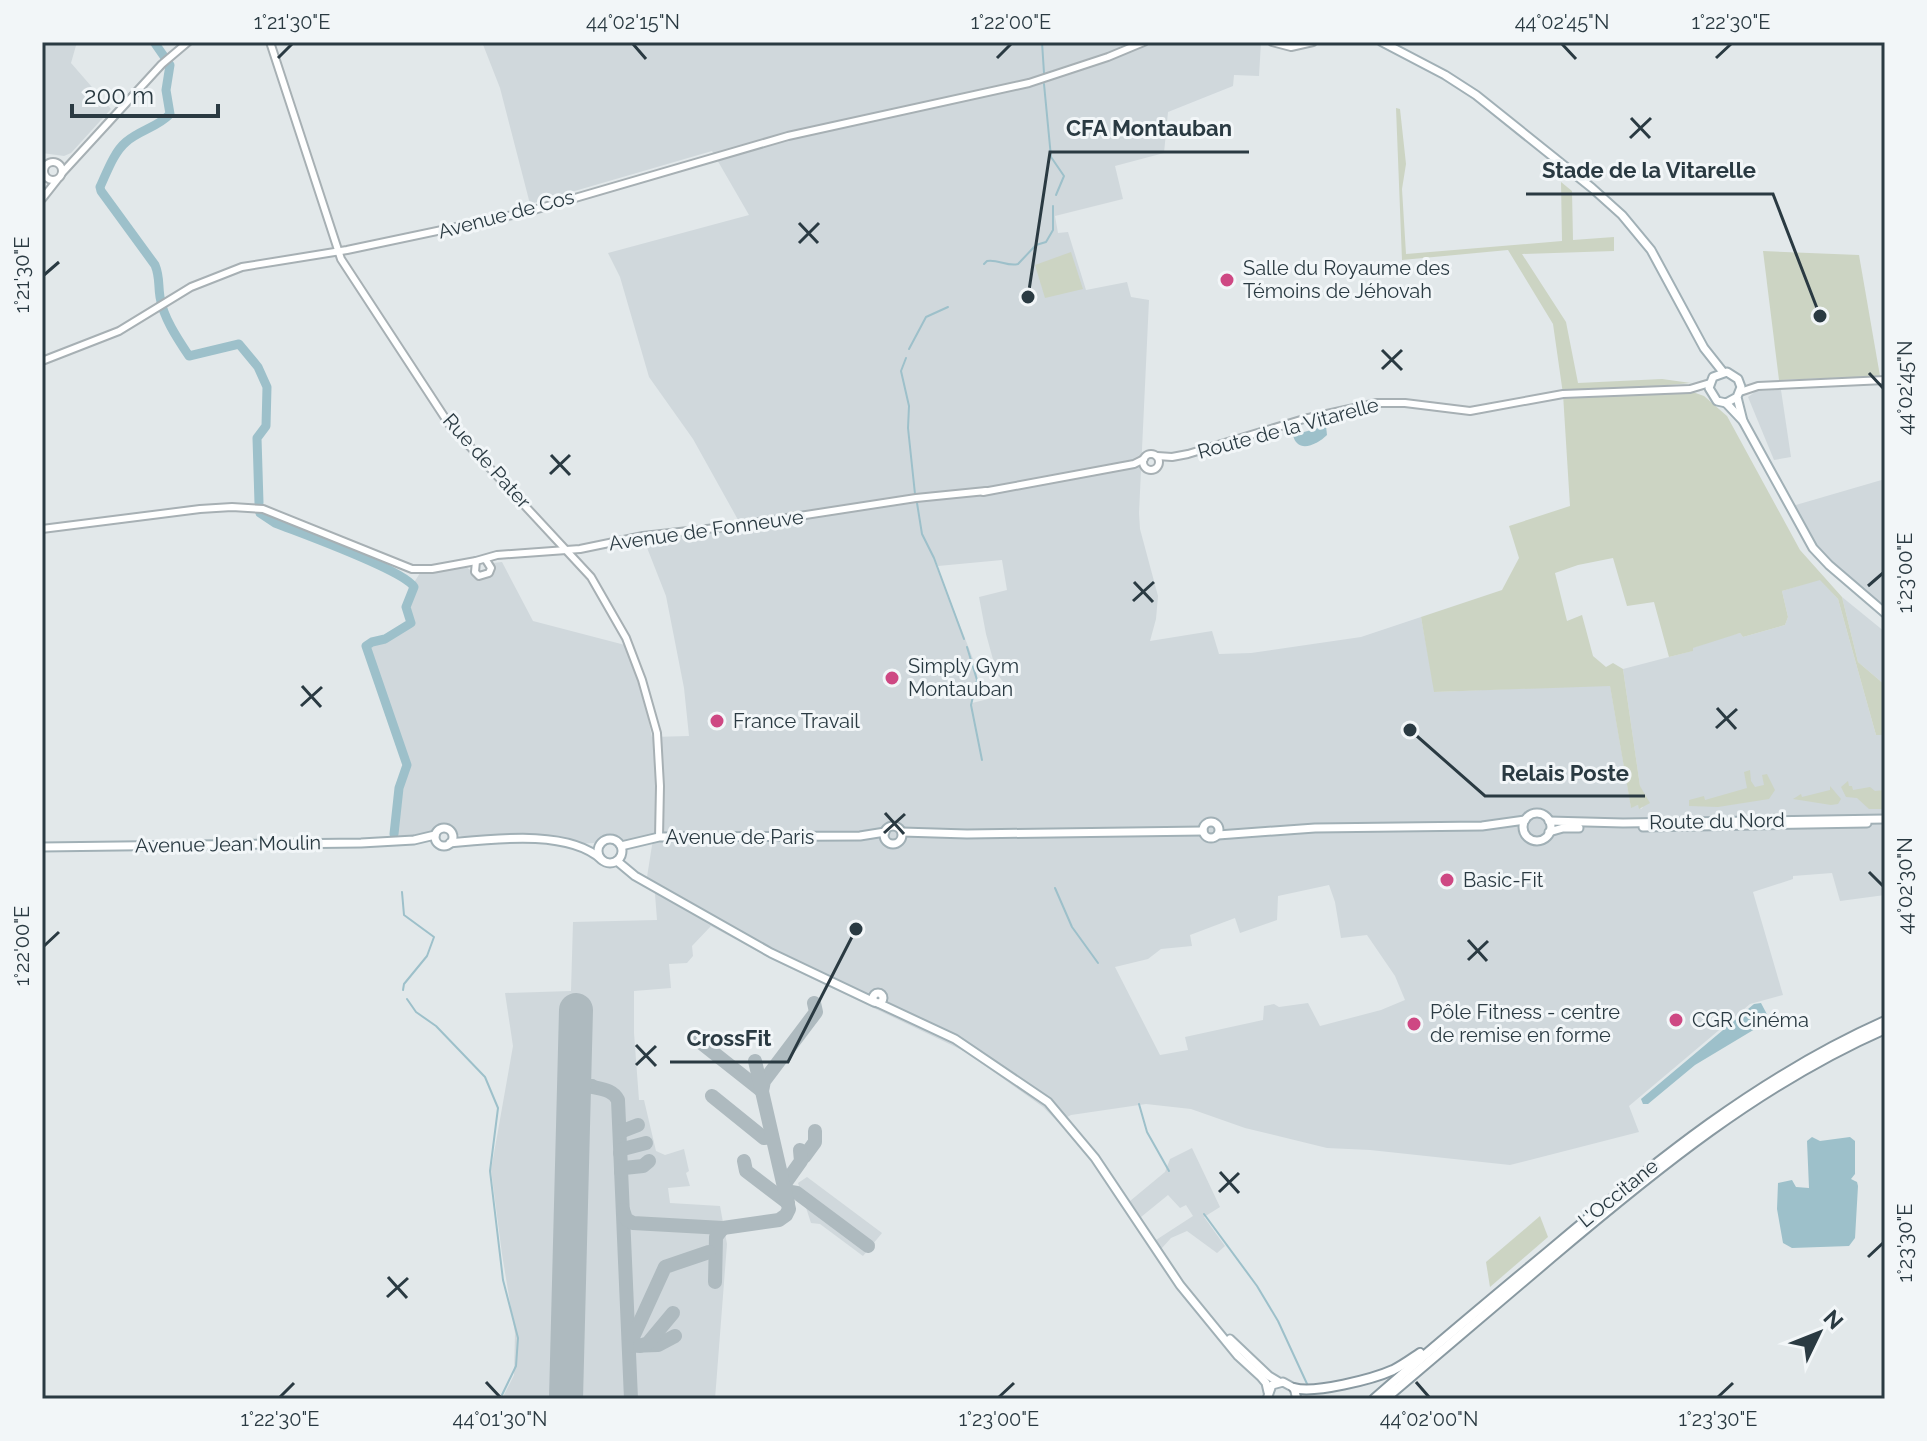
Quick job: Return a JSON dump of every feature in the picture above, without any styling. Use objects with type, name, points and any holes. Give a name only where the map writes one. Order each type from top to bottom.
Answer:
[{"type":"highway","name":"L'Occitane","points":[[1374,1399],[1619,1191],[1717,1117],[1810,1058],[1885,1021]]},
{"type":"highway","name":"L'Occitane","points":[[1385,1399],[1625,1196],[1710,1130],[1791,1078],[1885,1029]]},
{"type":"highway","points":[[1294,1388],[1307,1390],[1391,1371],[1405,1364],[1485,1304]]},
{"type":"highway","points":[[1393,1399],[1457,1338]]},
{"type":"main road","points":[[1382,42],[1437,70],[1476,95],[1616,208],[1651,250],[1704,348],[1723,372],[1735,375],[1740,382],[1738,394],[1743,421]]},
{"type":"main road","points":[[1704,348],[1711,393],[1743,421],[1813,548],[1885,613]]},
{"type":"main road","points":[[1711,380],[1723,372]]},
{"type":"main road","points":[[1726,403],[1738,394]]},
{"type":"main road","points":[[902,835],[895,843],[885,836],[892,826],[902,835],[961,836],[1203,831],[1210,838],[1218,831],[1482,826],[1515,828],[1536,841],[1545,838],[1549,832],[1549,821],[1535,814],[1525,820],[1482,826]]},
{"type":"main road","points":[[1524,833],[1525,820]]},
{"type":"main road","name":"Route du Nord","points":[[1549,821],[1885,821]]},
{"type":"main road","name":"Route du Nord","points":[[1549,832],[1563,828],[1885,821]]},
{"type":"main road","points":[[1203,831],[1209,823],[1218,831]]},
{"type":"main road","points":[[474,839],[453,834],[445,827],[438,830],[436,838],[443,846],[474,839],[547,840],[575,844],[592,850],[609,863],[617,861],[622,853],[621,846],[612,838],[575,844]]},
{"type":"main road","points":[[450,843],[453,834]]},
{"type":"main road","name":"Avenue de Paris","points":[[621,846],[659,837],[885,836]]},
{"type":"main road","name":"Avenue Jean Moulin","points":[[42,847],[309,844],[436,838]]},
{"type":"main road","points":[[601,842],[598,853],[602,860]]},
{"type":"main road","points":[[617,861],[635,876],[761,947],[863,997],[877,999],[966,1046],[1033,1092],[1063,1122],[1106,1176],[1180,1285],[1238,1356],[1261,1377],[1267,1386],[1267,1396]]},
{"type":"main road","points":[[1212,1323],[1269,1376],[1294,1388],[1297,1399]]},
{"type":"main road","points":[[1267,1396],[1272,1385],[1279,1382]]},
{"type":"street","points":[[43,197],[162,64],[188,42]]},
{"type":"street","name":"Rue de Pater","points":[[270,42],[339,251],[356,283],[449,424],[568,550],[599,590],[626,638],[642,680],[658,741],[659,837]]},
{"type":"street","name":"Avenue de Cos","points":[[42,361],[119,331],[191,287],[242,267],[339,251],[527,212],[788,136],[1056,75],[1144,42]]},
{"type":"street","points":[[1272,42],[1291,47],[1309,42]]},
{"type":"street","points":[[49,163],[76,159]]},
{"type":"street","points":[[43,197],[44,172],[49,163]]},
{"type":"street","points":[[49,163],[59,176]]},
{"type":"street","points":[[44,172],[49,180],[59,176]]},
{"type":"street","name":"Route de la Vitarelle","points":[[1690,389],[1711,380]]},
{"type":"street","points":[[1740,382],[1758,386],[1885,380]]},
{"type":"street","points":[[1738,394],[1758,386]]},
{"type":"street","name":"Route de la Vitarelle","points":[[1159,466],[1172,457],[1304,419],[1377,403],[1470,411],[1563,394],[1690,389],[1711,393]]},
{"type":"street","name":"Route de la Vitarelle","points":[[1144,463],[1149,454],[1172,457]]},
{"type":"street","points":[[1144,463],[1153,471],[1159,466],[1157,456]]},
{"type":"street","name":"Avenue de Fonneuve","points":[[42,529],[211,508],[263,509],[403,567],[422,570],[503,555],[568,550],[643,536],[969,496],[1144,463]]},
{"type":"street","points":[[476,561],[475,572],[484,576],[496,558],[503,555]]},
{"type":"street","points":[[486,560],[491,568]]},
{"type":"street","name":"Avenue de Fonneuve","points":[[453,565],[475,572]]},
{"type":"shaded area","points":[[42,42],[77,42],[71,63],[111,109],[71,153],[64,156],[42,153]]},
{"type":"shaded area","points":[[482,42],[1261,42],[1259,76],[1234,75],[1233,86],[1168,112],[1164,153],[1115,166],[1123,199],[1055,216],[1058,233],[1068,232],[1086,290],[1127,282],[1131,297],[1149,300],[1139,513],[1140,529],[1158,596],[1150,641],[1212,631],[1219,654],[1251,653],[1361,637],[1421,617],[1435,692],[1610,685],[1631,807],[1638,805],[1641,809],[1623,669],[1692,651],[1692,648],[1727,636],[1740,633],[1743,637],[1785,625],[1788,617],[1782,591],[1820,579],[1838,599],[1876,735],[1885,735],[1885,895],[1840,901],[1832,873],[1793,876],[1793,879],[1753,892],[1783,995],[1750,1004],[1629,1106],[1639,1132],[1510,1165],[1327,1148],[1245,1128],[1191,1109],[1146,1104],[1071,1115],[1058,1122],[1043,1107],[966,1052],[775,961],[711,926],[692,946],[693,956],[687,963],[669,964],[671,988],[634,991],[634,1033],[639,1100],[644,1100],[656,1151],[665,1155],[684,1149],[689,1171],[686,1173],[690,1186],[668,1188],[670,1203],[720,1206],[727,1244],[715,1399],[502,1399],[514,1375],[515,1333],[491,1170],[513,1046],[505,993],[571,991],[573,922],[657,920],[654,881],[647,877],[653,839],[621,846],[611,838],[575,844],[474,839],[453,834],[445,827],[436,833],[394,841],[399,788],[407,765],[366,646],[385,639],[411,623],[406,604],[422,570],[453,565],[466,567],[479,576],[489,573],[493,563],[502,562],[533,621],[625,645],[643,694],[652,737],[689,736],[684,688],[666,596],[644,540],[742,527],[693,439],[649,377],[620,277],[608,253],[749,215],[712,151],[530,204],[500,88]],"holes":[[[931,551],[938,566],[1002,560],[1007,590],[979,597],[997,674],[1012,693],[972,703],[978,681],[975,664]],[[1329,885],[1341,938],[1367,935],[1395,976],[1405,1000],[1381,1010],[1320,1026],[1308,1003],[1264,1006],[1263,1020],[1185,1037],[1188,1050],[1160,1055],[1115,967],[1148,959],[1161,949],[1192,946],[1190,935],[1235,918],[1240,933],[1277,920],[1278,896]]]},
{"type":"shaded area","points":[[1781,390],[1791,457],[1774,460],[1748,397],[1756,391]]},
{"type":"shaded area","points":[[1885,479],[1885,613],[1813,548],[1789,507]]},
{"type":"shaded area","points":[[1842,597],[1885,632],[1885,685],[1858,662]]},
{"type":"shaded area","points":[[1192,1148],[1220,1207],[1204,1217],[1225,1246],[1217,1253],[1187,1231],[1171,1238],[1161,1249],[1156,1240],[1193,1216],[1186,1205],[1180,1208],[1168,1195],[1141,1217],[1130,1201],[1165,1172],[1170,1159]]},
{"type":"shaded area","points":[[807,1177],[882,1233],[863,1256],[820,1224],[811,1223],[798,1183]]},
{"type":"green space","points":[[1396,108],[1400,109],[1406,164],[1402,189],[1406,254],[1562,241],[1561,182],[1572,191],[1573,240],[1614,237],[1614,251],[1522,254],[1566,322],[1578,383],[1662,379],[1691,383],[1577,393],[1690,391],[1704,396],[1727,416],[1800,550],[1842,597],[1858,662],[1885,685],[1885,735],[1876,735],[1838,599],[1820,580],[1782,591],[1788,617],[1785,625],[1743,637],[1740,633],[1669,657],[1654,602],[1627,606],[1613,558],[1555,573],[1567,621],[1582,615],[1593,656],[1606,667],[1613,663],[1623,669],[1640,786],[1650,803],[1639,809],[1638,805],[1631,808],[1610,686],[1434,692],[1421,617],[1502,590],[1519,558],[1509,526],[1570,506],[1563,394],[1553,324],[1508,250],[1402,260]]},
{"type":"green space","points":[[1763,251],[1859,255],[1880,376],[1779,380]]},
{"type":"green space","points":[[1071,252],[1083,289],[1045,298],[1035,265]]},
{"type":"green space","points":[[1750,770],[1755,787],[1764,785],[1762,775],[1767,774],[1775,790],[1769,799],[1718,807],[1689,806],[1689,800],[1704,796],[1705,800],[1747,788],[1744,772]]},
{"type":"green space","points":[[1848,781],[1853,790],[1870,787],[1875,791],[1884,790],[1885,785],[1885,809],[1869,809],[1857,798],[1846,797],[1841,787]]},
{"type":"green space","points":[[1830,786],[1841,799],[1838,804],[1793,799],[1801,794],[1802,797],[1830,790]]},
{"type":"green space","points":[[1540,1216],[1548,1237],[1490,1287],[1486,1262]]},
{"type":"water","points":[[1326,426],[1327,435],[1318,442],[1303,446],[1295,441],[1293,435]]},
{"type":"water","points":[[1761,1003],[1770,1020],[1695,1065],[1648,1104],[1643,1104],[1641,1099],[1754,1004]]},
{"type":"water","points":[[1812,1137],[1820,1141],[1850,1137],[1855,1141],[1855,1174],[1851,1179],[1858,1186],[1855,1238],[1849,1246],[1792,1248],[1783,1243],[1777,1209],[1778,1183],[1792,1180],[1796,1187],[1809,1188],[1807,1141]]},
{"type":"waterway","points":[[154,42],[170,65],[166,90],[170,114],[122,146],[100,187],[155,265],[164,312],[189,356],[239,344],[258,367],[267,387],[266,426],[257,438],[259,503]]},
{"type":"waterway","points":[[1042,42],[1044,73]]},
{"type":"waterway","points":[[1044,84],[1051,157],[1064,176],[1056,195]]},
{"type":"waterway","points":[[984,264],[987,261],[1018,264],[1036,245],[1046,242],[1053,230],[1053,206]]},
{"type":"waterway","points":[[909,349],[926,317],[948,307]]},
{"type":"waterway","points":[[906,358],[901,371],[909,406],[908,428],[915,494]]},
{"type":"waterway","points":[[917,503],[922,534],[964,639]]},
{"type":"waterway","points":[[260,513],[275,523],[371,561],[406,579],[414,587],[406,607],[411,623],[385,639],[366,646],[407,765],[399,788],[394,834]]},
{"type":"waterway","points":[[967,647],[977,680],[971,705],[982,760]]},
{"type":"waterway","points":[[1055,888],[1072,927],[1098,963]]},
{"type":"waterway","points":[[402,892],[404,915],[434,937],[427,956],[404,984],[403,990]]},
{"type":"waterway","points":[[407,999],[416,1012],[436,1026],[485,1077],[498,1108],[490,1171],[503,1280],[518,1338],[516,1366],[500,1399]]},
{"type":"waterway","points":[[1139,1104],[1147,1132],[1169,1171]]},
{"type":"waterway","points":[[1204,1214],[1257,1286],[1278,1321],[1308,1386]]},
{"type":"taxiway","points":[[695,1038],[762,1091],[764,1081],[816,1012],[814,1003]]},
{"type":"taxiway","points":[[575,1045],[575,1070],[579,1079],[583,1084],[608,1091],[618,1100],[631,1399]]},
{"type":"taxiway","points":[[623,1210],[626,1219],[633,1223],[723,1228],[779,1220],[786,1215],[789,1209],[755,1061]]},
{"type":"taxiway","points":[[574,1116],[577,1092],[592,1086]]},
{"type":"taxiway","points":[[712,1096],[764,1138],[772,1137]]},
{"type":"taxiway","points":[[620,1132],[638,1125]]},
{"type":"taxiway","points":[[804,1157],[815,1142],[815,1131]]},
{"type":"taxiway","points":[[620,1153],[623,1149],[646,1143]]},
{"type":"taxiway","points":[[784,1185],[801,1161],[800,1150]]},
{"type":"taxiway","points":[[621,1172],[624,1168],[643,1166],[649,1161]]},
{"type":"taxiway","points":[[744,1161],[746,1171],[788,1203]]},
{"type":"taxiway","points":[[785,1191],[797,1193],[868,1246]]},
{"type":"taxiway","points":[[715,1282],[716,1237],[723,1228]]},
{"type":"taxiway","points":[[675,1336],[658,1345],[629,1346],[634,1342],[633,1337],[665,1267],[709,1252]]},
{"type":"taxiway","points":[[640,1346],[648,1343],[673,1313]]},
{"type":"runway","points":[[566,1399],[576,1010]]},
{"type":"place","name":"Salle du Royaume des Témoins de Jéhovah","points":[[1227,280]]},
{"type":"place","name":"CFA Montauban","points":[[1028,297]]},
{"type":"place","name":"Stade de la Vitarelle","points":[[1820,316]]},
{"type":"place","name":"Simply Gym Montauban","points":[[892,678]]},
{"type":"place","name":"France Travail","points":[[717,721]]},
{"type":"place","name":"Relais Poste","points":[[1410,730]]},
{"type":"place","name":"Basic-Fit","points":[[1447,880]]},
{"type":"place","name":"CrossFit","points":[[856,929]]},
{"type":"place","name":"CGR Cinéma","points":[[1676,1020]]},
{"type":"place","name":"Pôle Fitness - centre de remise en forme","points":[[1414,1024]]}]
